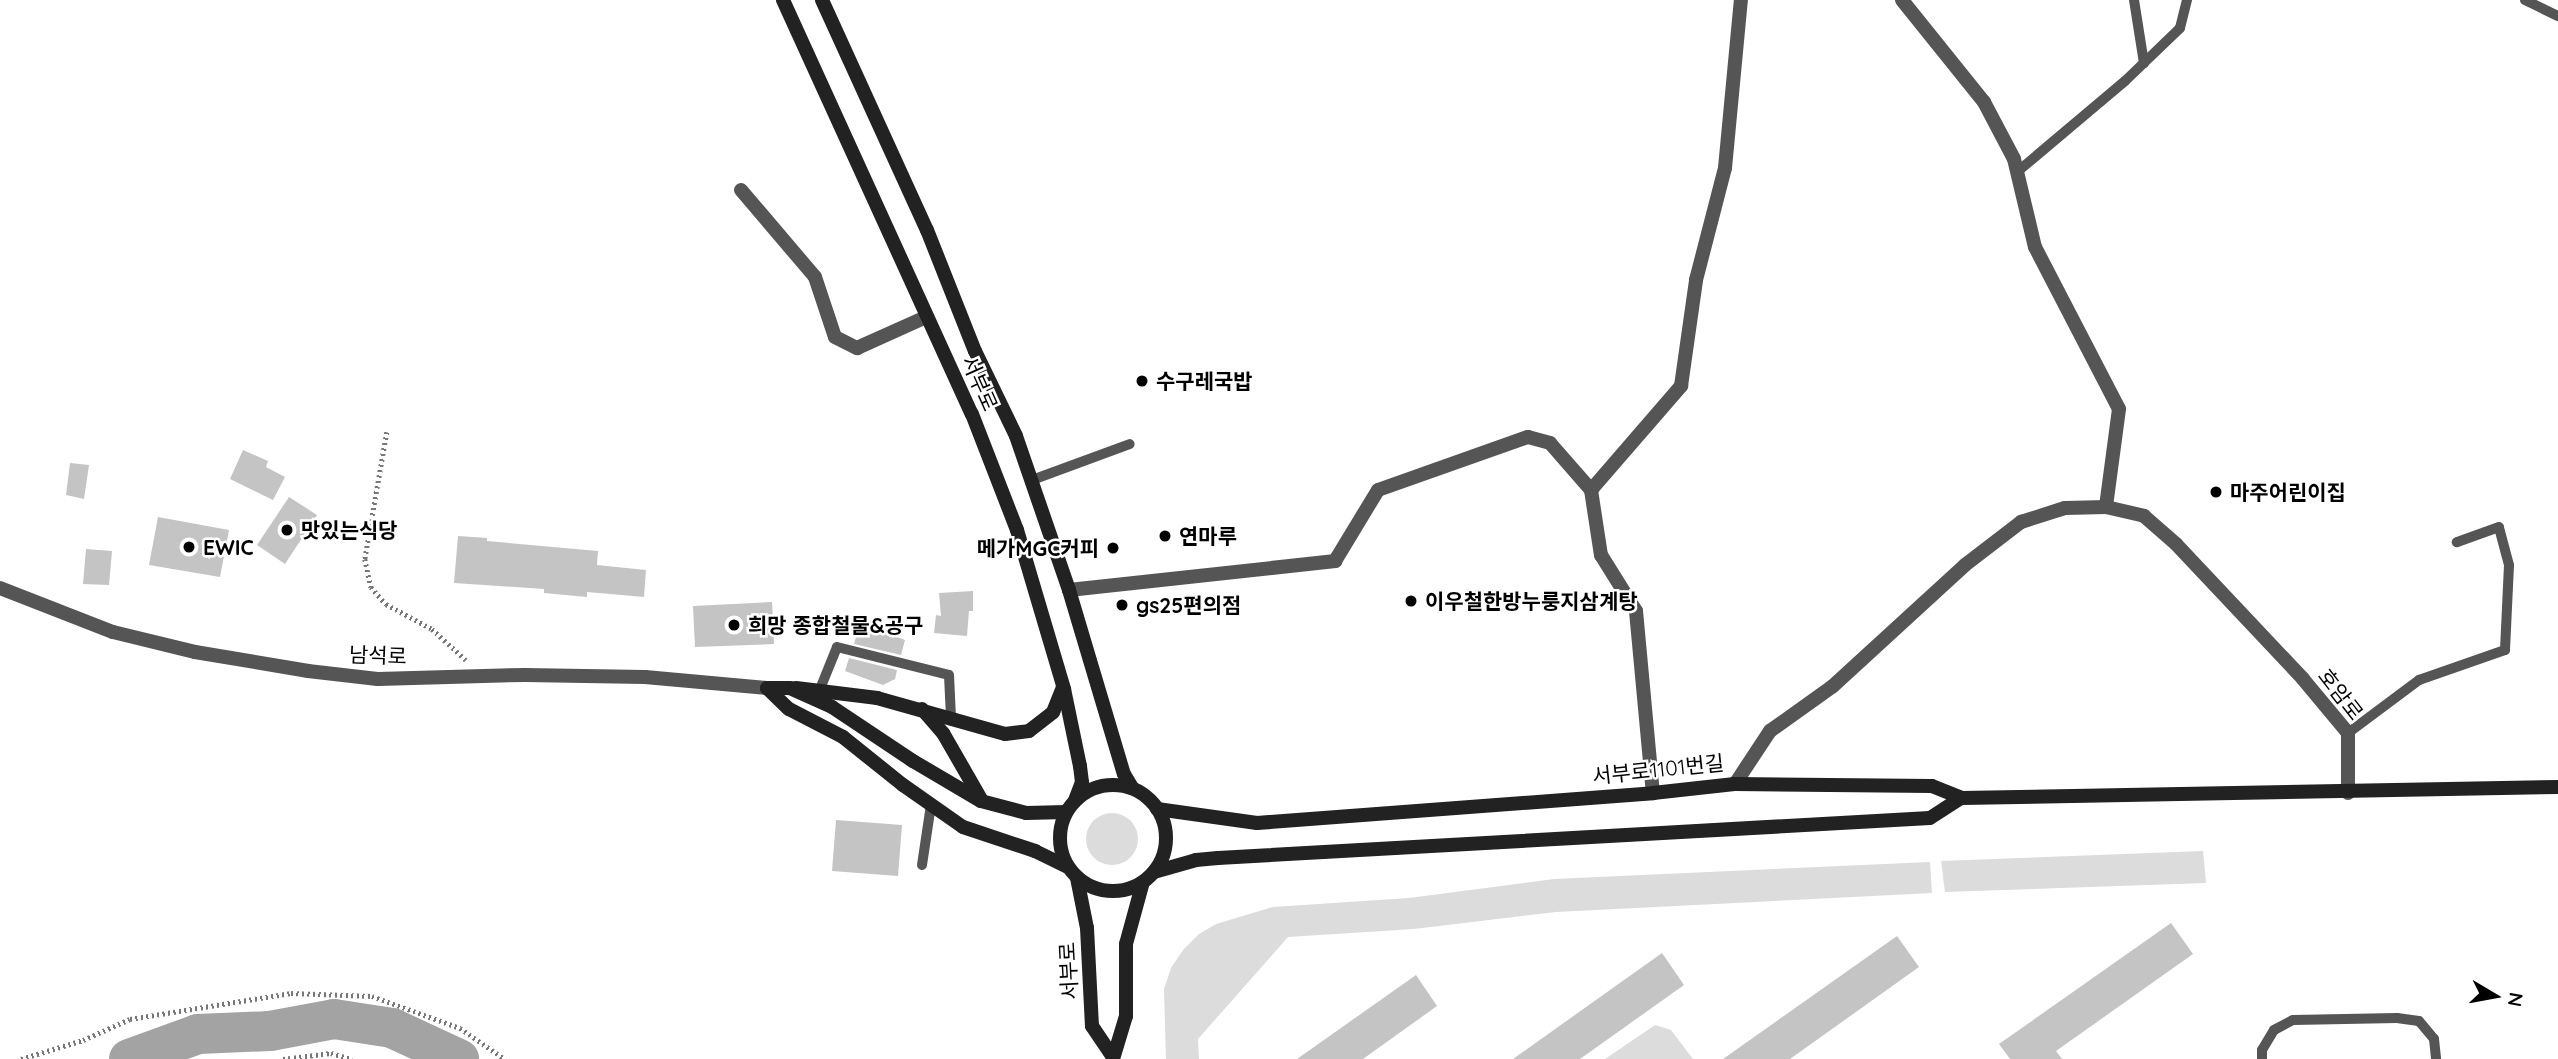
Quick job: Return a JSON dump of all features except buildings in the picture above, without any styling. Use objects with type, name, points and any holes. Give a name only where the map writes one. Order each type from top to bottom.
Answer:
[{"type":"street","name":"서부로","points":[[783,0],[972,414],[1017,530],[1063,687],[1080,765],[1082,782],[1070,806]]},
{"type":"street","name":"서부로","points":[[822,0],[927,230],[975,351],[1016,436],[1069,590],[1124,775],[1133,789]]},
{"type":"street","points":[[1591,490],[1682,386],[1696,281],[1725,168],[1741,0]]},
{"type":"street","points":[[1902,0],[1984,102],[2014,159],[2035,247],[2119,409],[2106,507]]},
{"type":"street","points":[[741,190],[816,277],[835,337],[857,348],[926,317]]},
{"type":"street","points":[[1069,590],[1335,561],[1378,490],[1528,436],[1550,443],[1591,490],[1601,555],[1636,611],[1653,793]]},
{"type":"street","name":"서부로1101번길","points":[[1157,809],[1257,823],[1653,793],[1735,784],[1770,731],[1833,686],[1965,565],[2021,522],[2065,508],[2106,507],[2144,516]]},
{"type":"street","name":"호암로","points":[[2144,516],[2176,544],[2294,669],[2348,733],[2348,793]]},
{"type":"street","name":"남석로","points":[[0,588],[113,632],[195,652],[378,679],[485,676],[645,677],[767,688]]},
{"type":"street","points":[[767,688],[821,689],[877,698],[1004,734],[1030,731],[1053,712],[1063,687]]},
{"type":"street","points":[[767,688],[789,709],[843,737],[930,805],[963,827],[1035,850],[1102,891],[1124,890],[1149,877],[1207,859],[1930,818],[1961,798]]},
{"type":"street","points":[[790,688],[832,707],[913,761],[981,801],[1026,813],[1070,806],[1100,786],[1115,785],[1133,789],[1157,809],[1165,830],[1166,845],[1149,877]]},
{"type":"street","points":[[922,709],[943,733],[981,801]]},
{"type":"street","points":[[1735,784],[1932,786],[1961,798],[2348,793],[2558,787]]},
{"type":"street","points":[[1070,806],[1059,840],[1072,872]]},
{"type":"street","name":"서부로","points":[[1072,872],[1087,928],[1092,1026],[1113,1058]]},
{"type":"street","name":"서부로","points":[[1113,1058],[1126,1016],[1126,944],[1149,877]]},
{"type":"lane","points":[[2134,0],[2144,63]]},
{"type":"lane","points":[[2017,172],[2144,63],[2180,28],[2187,0]]},
{"type":"lane","points":[[2525,0],[2558,16]]},
{"type":"lane","points":[[1031,480],[1130,444]]},
{"type":"lane","points":[[2348,733],[2418,680],[2505,650],[2509,565],[2499,527],[2457,542]]},
{"type":"lane","points":[[821,689],[837,647],[949,676],[951,717]]},
{"type":"lane","points":[[922,865],[930,805]]},
{"type":"lane","points":[[2262,1059],[2262,1050],[2274,1030],[2293,1020],[2397,1018],[2419,1021],[2434,1039],[2436,1059]]},
{"type":"path","points":[[387,432],[365,559],[371,587],[386,604],[432,629],[485,676]]},
{"type":"path","points":[[21,1059],[83,1040],[130,1018],[291,993],[372,996],[460,1028],[505,1059]]},
{"type":"path","points":[[284,1059],[331,1053],[352,1059]]},
{"type":"shaded area","points":[[1112,813],[1131,820],[1138,839],[1131,858],[1112,865],[1093,858],[1086,839],[1093,820]]},
{"type":"shaded area","points":[[2203,851],[2206,883],[1945,892],[1941,861]]},
{"type":"shaded area","points":[[1930,862],[1932,893],[1556,912],[1414,929],[1288,937],[1198,1039],[1199,1059],[1166,1059],[1164,989],[1171,968],[1183,950],[1199,934],[1216,924],[1273,907],[1409,898],[1554,879]]},
{"type":"shaded area","points":[[1655,1025],[1671,1030],[1693,1059],[1605,1059]]},
{"type":"waterway","points":[[129,1059],[198,1034],[270,1031],[334,1019],[392,1028],[459,1059]]},
{"type":"place","name":"수구레국밥","points":[[1142,381]]},
{"type":"place","name":"마주어린이집","points":[[2216,492]]},
{"type":"place","name":"맛있는식당","points":[[287,530]]},
{"type":"place","name":"연마루","points":[[1165,536]]},
{"type":"place","name":"EWIC","points":[[189,547]]},
{"type":"place","name":"메가MGC커피","points":[[1113,548]]},
{"type":"place","name":"이우철한방누룽지삼계탕","points":[[1411,601]]},
{"type":"place","name":"gs25편의점","points":[[1122,605]]},
{"type":"place","name":"희망 종합철물&공구","points":[[734,625]]}]
